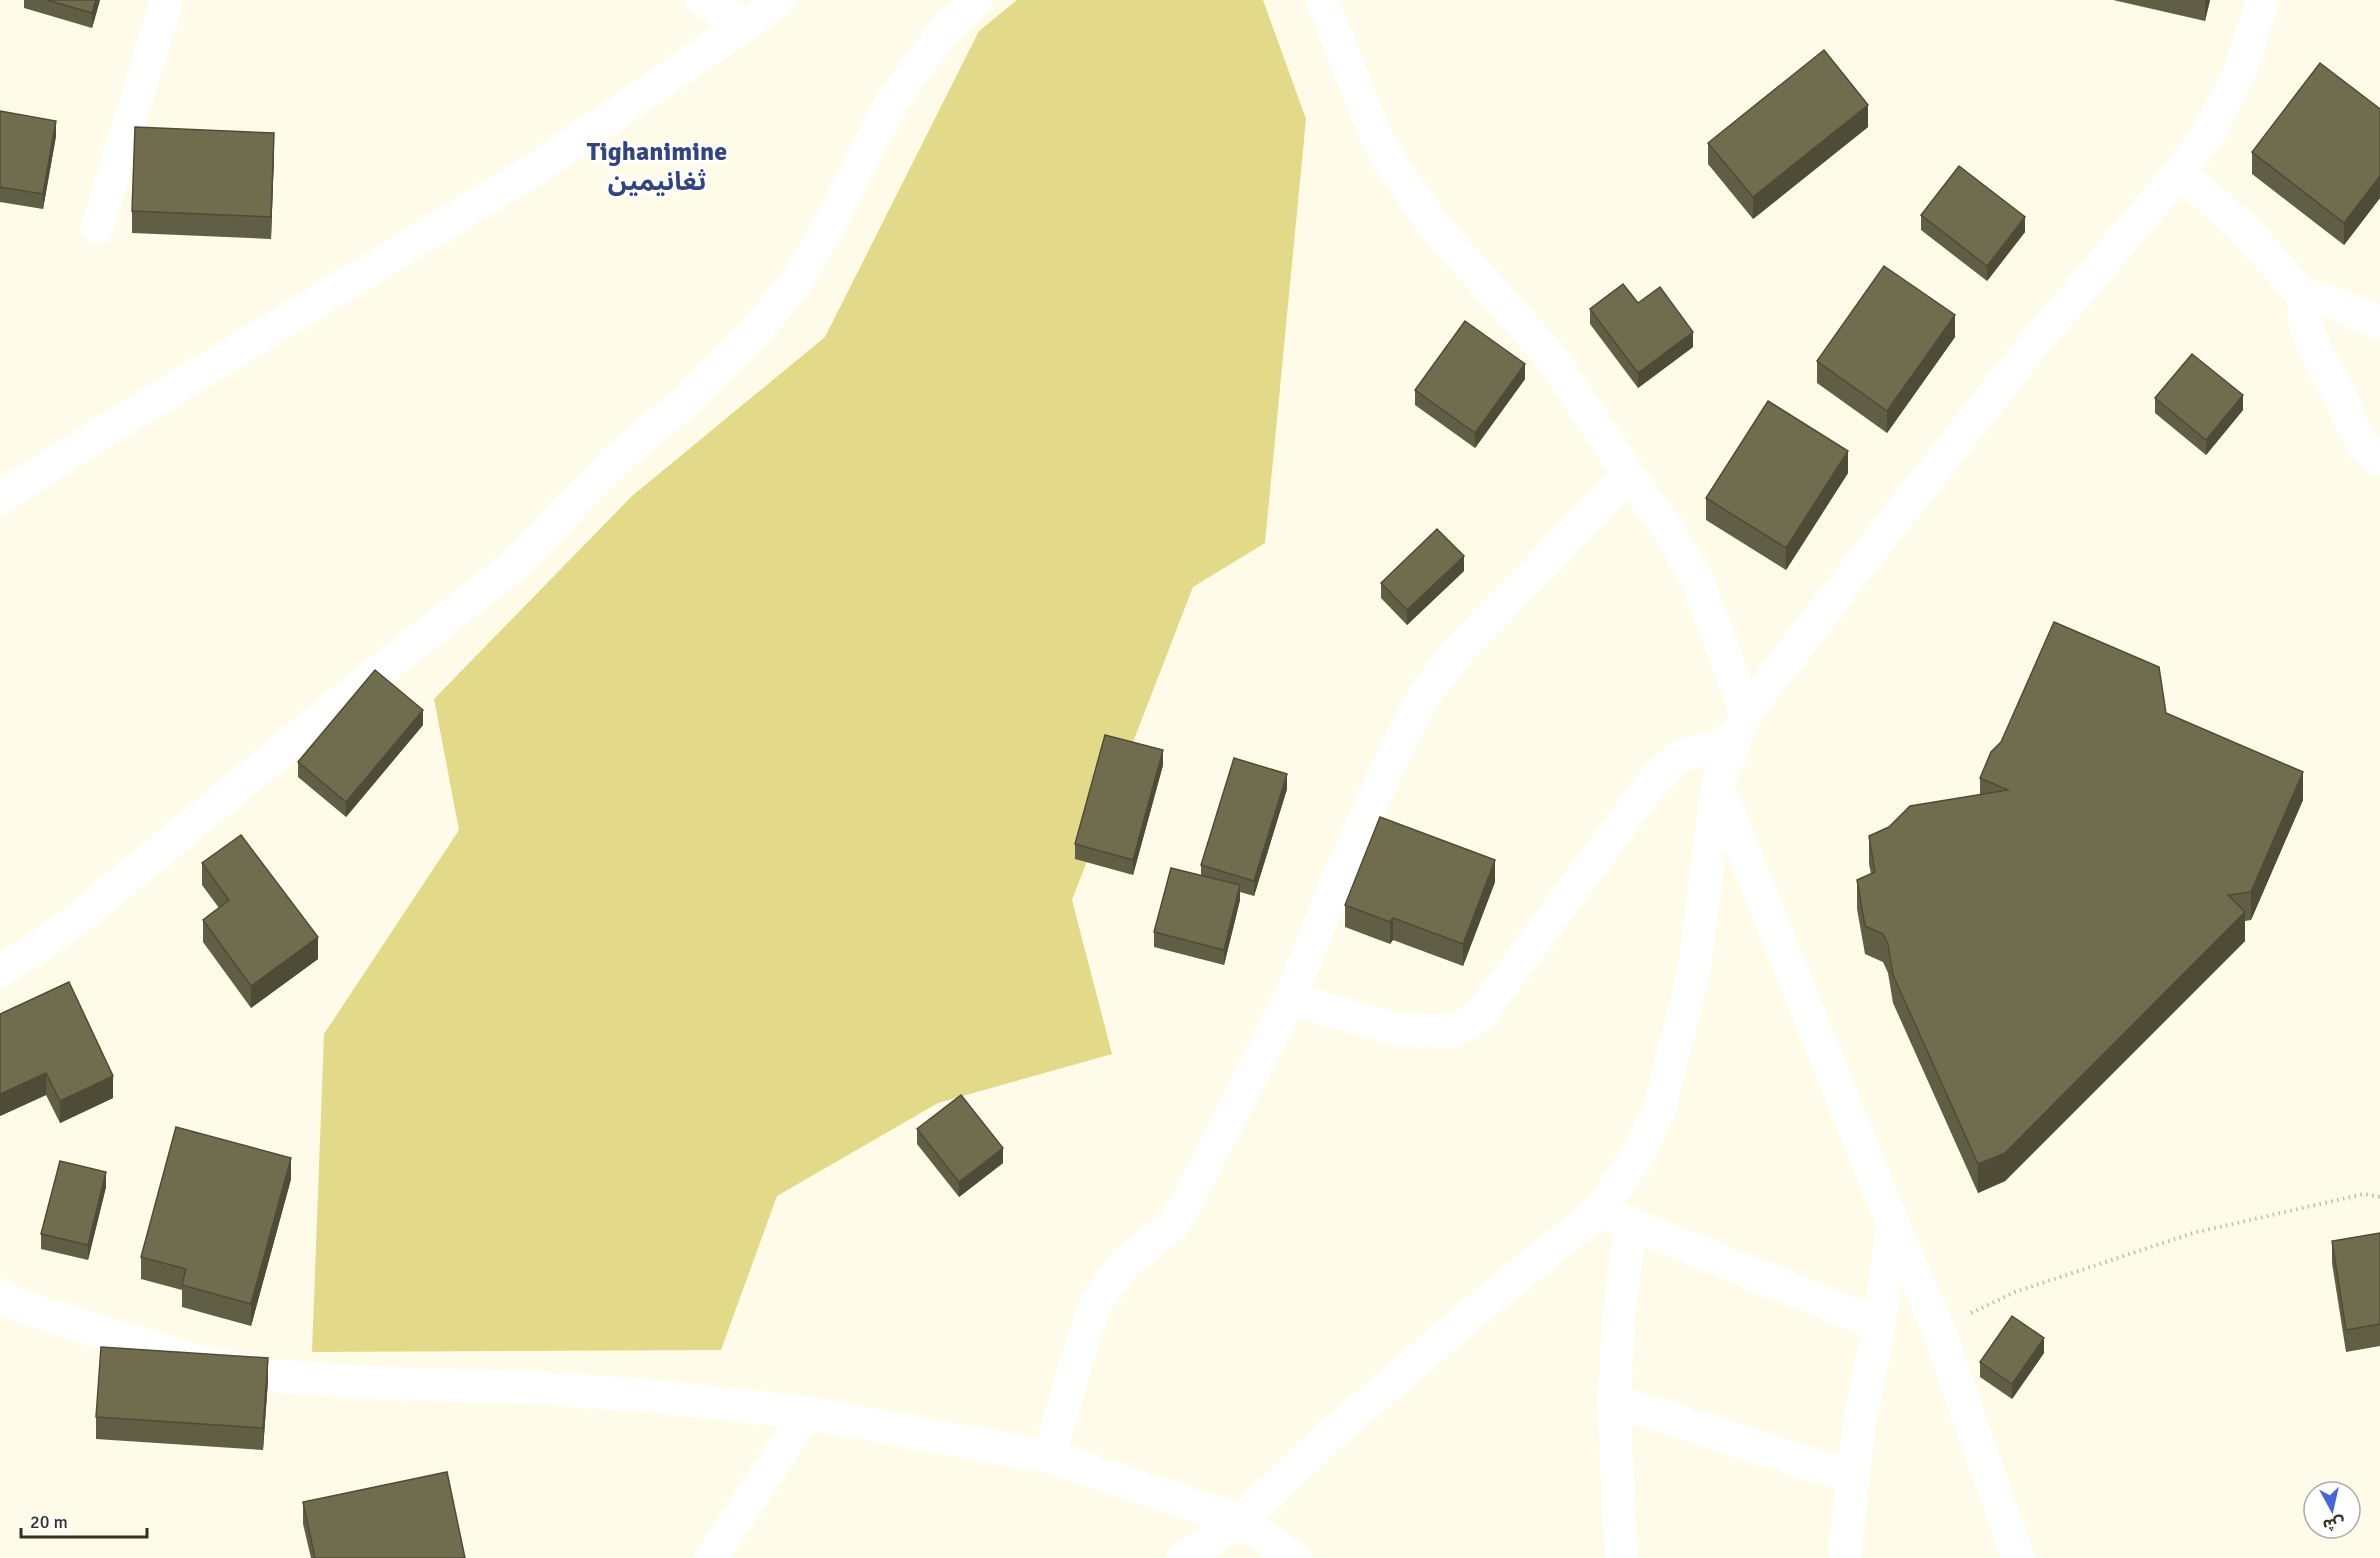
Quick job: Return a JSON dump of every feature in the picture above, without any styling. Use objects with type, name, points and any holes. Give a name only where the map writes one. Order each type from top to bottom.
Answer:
[{"type":"street","points":[[97,227],[167,0]]},
{"type":"street","points":[[702,0],[744,25]]},
{"type":"street","points":[[0,498],[91,439],[538,167],[781,0]]},
{"type":"street","points":[[0,972],[70,925],[344,699],[513,566],[620,456],[687,400],[759,328],[799,278],[834,216],[891,103],[944,30],[976,0]]},
{"type":"street","points":[[1322,0],[1375,134],[1395,170],[1437,229],[1550,356],[1669,531],[1697,579],[1740,727]]},
{"type":"street","points":[[1184,1558],[1240,1521],[1345,1423],[1481,1306],[1599,1211],[1638,1155],[1660,1107],[1694,972],[1717,786],[1740,727],[1861,563],[2033,345],[2180,172],[2206,137],[2238,76],[2263,0]]},
{"type":"street","points":[[2180,172],[2245,230],[2302,295],[2306,324],[2316,351],[2364,447],[2380,460]]},
{"type":"street","points":[[2302,295],[2329,301],[2380,323]]},
{"type":"street","points":[[1049,1458],[1081,1346],[1096,1303],[1124,1263],[1172,1226],[1188,1200],[1290,999],[1338,878],[1395,752],[1424,695],[1457,652],[1629,475]]},
{"type":"street","points":[[1290,999],[1399,1030],[1450,1031],[1479,1017],[1653,781],[1679,756],[1740,727]]},
{"type":"street","points":[[1717,786],[1893,1224],[1938,1329],[2018,1558]]},
{"type":"street","points":[[1599,1211],[1879,1325]]},
{"type":"street","points":[[1623,1558],[1614,1401],[1619,1315],[1631,1224]]},
{"type":"street","points":[[1844,1558],[1860,1419],[1879,1325],[1893,1224]]},
{"type":"street","points":[[8,1308],[194,1360],[275,1376],[652,1396],[807,1413],[1049,1458],[1240,1521],[1295,1558]]},
{"type":"street","points":[[1614,1401],[1852,1477]]},
{"type":"street","points":[[721,1553],[807,1413]]},
{"type":"path","points":[[1938,1329],[2014,1292],[2193,1233],[2364,1194],[2380,1197]]},
{"type":"shaded area","points":[[1017,0],[1263,0],[1306,119],[1265,543],[1193,587],[1072,900],[1112,1054],[938,1103],[777,1196],[721,1350],[312,1352],[324,1034],[459,830],[434,699],[632,496],[825,337],[979,31]]},
{"type":"building","points":[[47,0],[96,0],[92,13]]},
{"type":"building","points":[[1824,50],[1868,105],[1753,197],[1708,143]]},
{"type":"building","points":[[2320,63],[2380,109],[2380,176],[2344,223],[2252,152]]},
{"type":"building","points":[[0,111],[56,121],[43,194],[0,187]]},
{"type":"building","points":[[135,127],[274,133],[271,217],[132,211]]},
{"type":"building","points":[[1959,166],[2025,217],[1987,266],[1921,215]]},
{"type":"building","points":[[1884,266],[1955,315],[1887,411],[1817,361]]},
{"type":"building","points":[[1623,284],[1638,303],[1660,287],[1693,332],[1638,373],[1590,309]]},
{"type":"building","points":[[1465,321],[1525,364],[1475,433],[1415,390]]},
{"type":"building","points":[[2192,354],[2243,395],[2206,440],[2155,398]]},
{"type":"building","points":[[1768,401],[1848,451],[1786,548],[1706,498]]},
{"type":"building","points":[[1437,529],[1464,556],[1407,610],[1381,583]]},
{"type":"building","points":[[2054,622],[2159,667],[2166,713],[2303,772],[2251,892],[2228,895],[2245,912],[2005,1153],[1978,1164],[1893,975],[1888,944],[1883,934],[1865,926],[1857,880],[1875,872],[1869,836],[1889,827],[1910,806],[2008,790],[1980,778],[1991,752],[2001,742]]},
{"type":"building","points":[[375,670],[423,710],[346,802],[298,762]]},
{"type":"building","points":[[1105,735],[1163,750],[1133,860],[1075,844]]},
{"type":"building","points":[[1234,758],[1287,774],[1254,881],[1201,865]]},
{"type":"building","points":[[1380,817],[1495,860],[1463,944],[1393,918],[1390,922],[1345,905]]},
{"type":"building","points":[[241,835],[318,937],[251,986],[203,920],[229,900],[202,863]]},
{"type":"building","points":[[1171,868],[1240,885],[1224,950],[1154,932]]},
{"type":"building","points":[[69,982],[113,1076],[60,1101],[46,1073],[0,1094],[0,1014]]},
{"type":"building","points":[[961,1095],[1003,1148],[959,1182],[917,1129]]},
{"type":"building","points":[[176,1127],[291,1158],[251,1304],[182,1285],[186,1269],[141,1257]]},
{"type":"building","points":[[60,1161],[106,1172],[88,1245],[41,1234]]},
{"type":"building","points":[[2380,1233],[2380,1324],[2346,1330],[2332,1241]]},
{"type":"building","points":[[2012,1316],[2044,1338],[2012,1384],[1980,1362]]},
{"type":"building","points":[[101,1347],[268,1358],[263,1428],[96,1417]]},
{"type":"building","points":[[447,1472],[465,1558],[315,1558],[303,1502]]},
{"type":"district","name":"Tighanimine ثغانيمين","points":[[657,167]]}]
